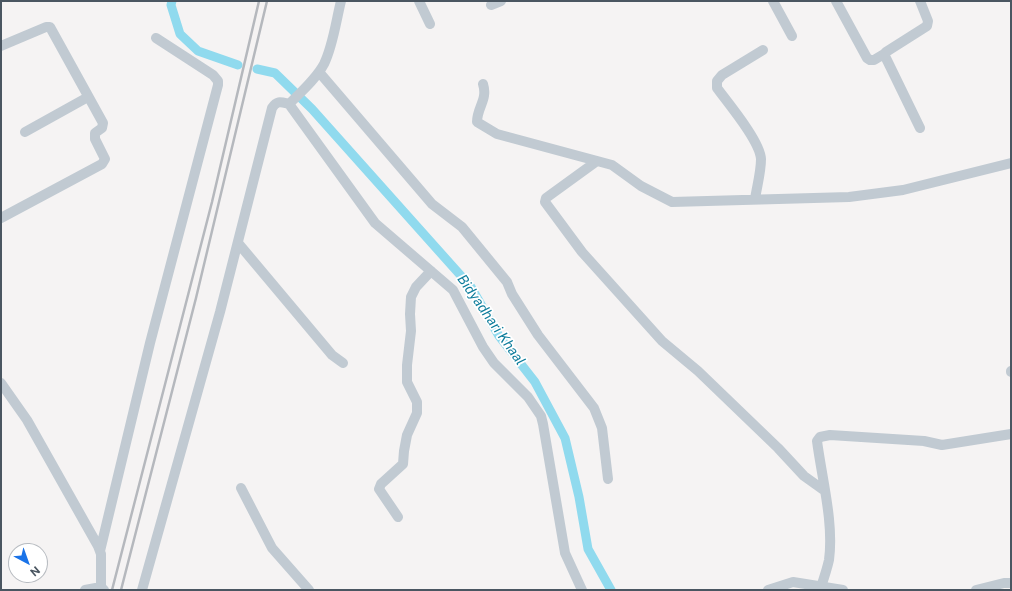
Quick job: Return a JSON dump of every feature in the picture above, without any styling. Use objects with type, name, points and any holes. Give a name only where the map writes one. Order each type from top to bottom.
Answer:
[{"type":"street","points":[[289,104],[319,72],[328,55],[341,1]]},
{"type":"street","points":[[419,1],[430,24]]},
{"type":"street","points":[[491,5],[501,1]]},
{"type":"street","points":[[773,1],[792,36]]},
{"type":"street","points":[[836,1],[867,58],[870,60],[874,60],[927,26],[928,21],[920,1]]},
{"type":"street","points":[[1,46],[46,27],[50,27],[103,123],[102,128],[94,133],[105,159],[103,163],[1,218]]},
{"type":"street","points":[[84,590],[102,589],[100,551],[150,343],[218,85],[218,81],[213,75],[156,38]]},
{"type":"street","points":[[755,199],[761,159],[759,149],[753,138],[717,88],[717,81],[722,75],[763,50]]},
{"type":"street","points":[[884,54],[920,128]]},
{"type":"street","points":[[319,72],[432,204],[462,227],[506,282],[538,335],[594,408],[602,428],[608,478]]},
{"type":"street","points":[[483,84],[485,90],[484,98],[478,113],[477,122],[497,134],[612,165],[641,186],[672,202],[849,197],[903,190],[1011,163]]},
{"type":"street","points":[[25,132],[88,97]]},
{"type":"street","points":[[142,590],[220,312],[272,108],[275,103],[278,102],[289,104],[375,223],[453,290],[483,347],[494,363],[528,397],[541,416],[565,553],[582,590]]},
{"type":"street","points":[[597,162],[546,198],[545,202],[582,252],[662,341],[698,372],[778,448],[804,476],[825,491]]},
{"type":"street","points":[[238,243],[332,355],[343,363]]},
{"type":"street","points":[[398,517],[379,489],[381,484],[403,464],[407,435],[417,413],[417,402],[407,382],[406,365],[411,331],[411,298],[416,287],[431,270]]},
{"type":"street","points":[[1,383],[28,420],[100,551]]},
{"type":"street","points":[[822,587],[829,560],[829,545],[828,516],[817,441],[820,437],[924,441],[942,445],[1011,434]]},
{"type":"street","points":[[240,488],[272,548],[309,590]]},
{"type":"street","points":[[768,590],[793,582],[843,590]]},
{"type":"street","points":[[976,590],[1004,583],[1011,583]]},
{"type":"waterway","name":"Bidyadhari Khaal","points":[[172,1],[171,5],[180,34],[198,51],[238,65]]},
{"type":"waterway","name":"Bidyadhari Khaal","points":[[257,69],[275,73],[312,109],[471,287],[499,336],[535,382],[565,438],[579,497],[588,549],[611,590]]},
{"type":"railway","points":[[112,590],[212,202],[259,1]]},
{"type":"railway","points":[[121,590],[196,298],[267,1]]}]
